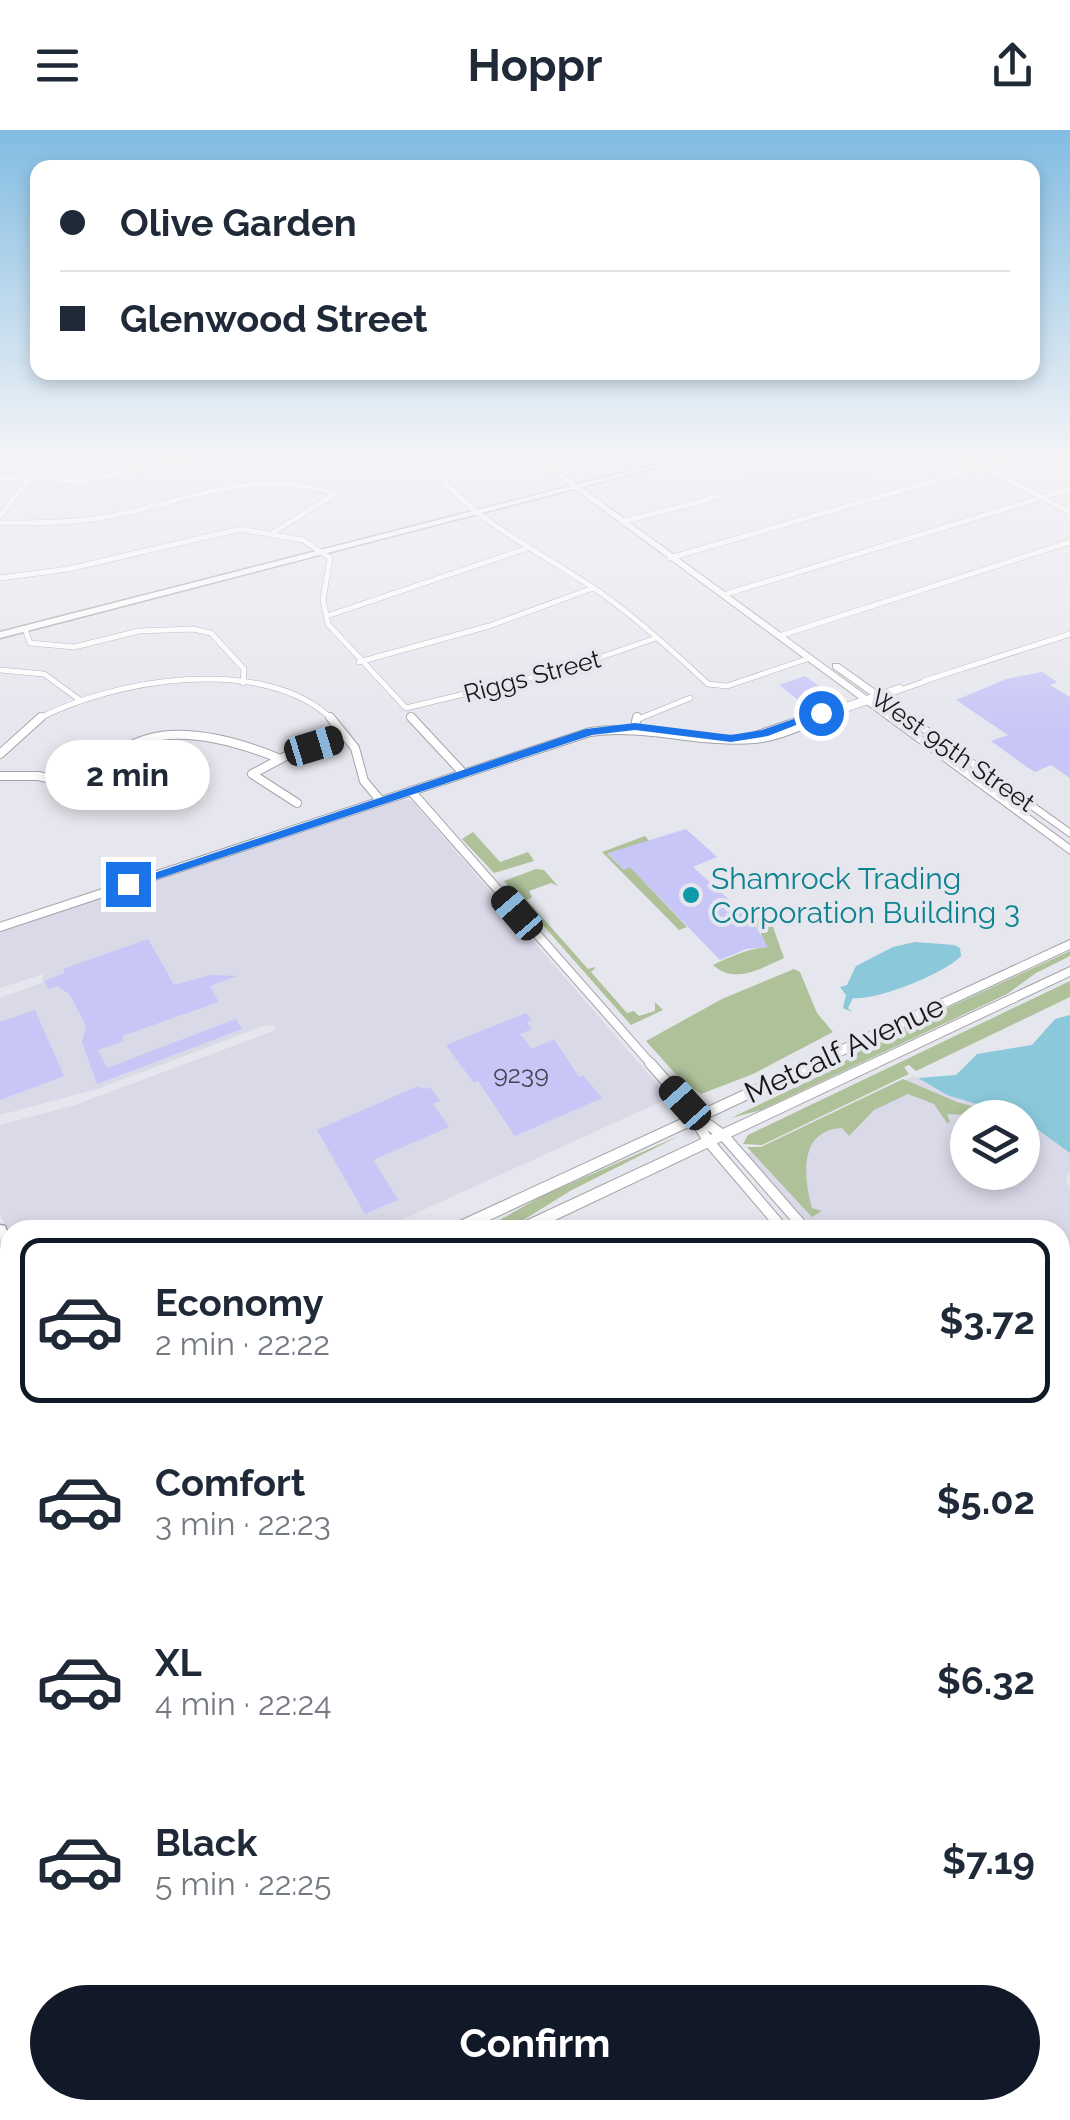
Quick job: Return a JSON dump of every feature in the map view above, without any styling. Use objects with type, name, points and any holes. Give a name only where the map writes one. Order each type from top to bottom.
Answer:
[{"type":"main road","name":"West 95th Street","points":[[665,549],[873,699],[1070,850]]},
{"type":"main road","name":"West 95th Street","points":[[784,635],[810,658],[1070,834]]},
{"type":"main road","points":[[977,782],[984,781],[1022,806],[1044,814]]},
{"type":"main road","name":"Metcalf Avenue","points":[[476,1220],[1070,944]]},
{"type":"main road","name":"Metcalf Avenue","points":[[541,1220],[1070,971]]},
{"type":"street","points":[[0,578],[68,570],[154,549]]},
{"type":"street","points":[[319,549],[330,558],[323,606],[334,634],[360,662],[489,626],[594,588]]},
{"type":"street","points":[[0,636],[339,549]]},
{"type":"street","points":[[675,556],[700,549]]},
{"type":"street","points":[[728,594],[876,549]]},
{"type":"street","points":[[784,635],[1049,549]]},
{"type":"street","points":[[328,616],[525,550],[594,588],[716,687],[810,658]]},
{"type":"street","points":[[24,629],[30,643],[56,648],[172,627],[211,632],[244,669],[243,683]]},
{"type":"street","points":[[0,927],[590,732],[635,726],[731,738],[769,738],[1070,634]]},
{"type":"street","name":"Riggs Street","points":[[360,662],[406,708],[572,668],[656,638]]},
{"type":"street","points":[[0,670],[23,669],[49,675],[64,683],[80,700]]},
{"type":"street","points":[[0,754],[36,720],[80,700],[158,683],[243,683],[305,698],[324,711],[359,758],[363,783],[380,800]]},
{"type":"street","points":[[635,726],[637,717],[690,698]]},
{"type":"street","points":[[411,717],[464,773]]},
{"type":"street","points":[[0,776],[38,776],[71,783],[134,746],[162,736],[260,750],[280,759]]},
{"type":"street","points":[[297,803],[252,774],[280,759],[346,736]]},
{"type":"street","points":[[410,791],[697,1117],[796,1220]]},
{"type":"street","points":[[716,1138],[777,1220]]},
{"type":"shaded area","points":[[401,799],[412,801],[669,1098],[401,1220],[2,1220],[0,1125],[75,1105],[276,1030],[273,1025],[263,1026],[97,1089],[0,1115],[0,998],[42,983],[43,974],[0,988],[0,932]]},
{"type":"shaded area","points":[[914,1076],[963,1100],[950,1100],[950,1190],[1040,1190],[1040,1131],[1070,1152],[1070,1172],[1066,1178],[1070,1220],[804,1220],[747,1154]]},
{"type":"green space","points":[[473,832],[500,862],[528,852],[534,861],[494,873],[462,839]]},
{"type":"green space","points":[[645,836],[650,842],[608,854],[623,869],[630,867],[687,927],[679,930],[602,852]]},
{"type":"green space","points":[[536,869],[544,870],[558,886],[551,883],[529,891],[532,897],[527,900],[588,969],[596,967],[591,972],[627,1013],[634,1011],[639,1016],[655,1011],[655,1002],[663,1010],[631,1025],[504,881]]},
{"type":"green space","points":[[745,913],[773,927],[784,958],[748,973],[721,971],[713,965],[745,951],[767,947],[758,927]]},
{"type":"green space","points":[[1070,951],[1070,956],[1036,973],[1007,994],[761,1110],[731,1118],[832,1070],[872,1043]]},
{"type":"green space","points":[[794,969],[800,972],[817,1013],[833,1032],[753,1074],[701,1094],[681,1080],[646,1041],[722,999]]},
{"type":"green space","points":[[1070,981],[1070,997],[916,1071],[909,1065],[904,1067],[909,1074],[762,1145],[743,1144],[748,1135]]},
{"type":"green space","points":[[903,1079],[952,1100],[947,1123],[934,1104],[908,1094],[874,1110],[849,1136],[842,1128],[818,1137],[811,1146],[806,1169],[812,1208],[822,1211],[812,1217],[747,1147],[761,1147]]},
{"type":"green space","points":[[681,1135],[570,1191],[523,1220],[500,1220],[542,1196]]},
{"type":"water","points":[[915,942],[954,945],[960,948],[961,956],[909,985],[853,998],[848,1008],[852,1012],[843,1008],[846,995],[840,987],[847,985],[856,966],[893,947]]},
{"type":"water","points":[[1070,1015],[1070,1153],[1040,1131],[1040,1100],[963,1100],[918,1078],[956,1075],[977,1054],[1032,1045],[1055,1019]]},
{"type":"building","points":[[1042,672],[1057,682],[1050,685],[1070,697],[1070,778],[1051,765],[1035,772],[1027,767],[991,741],[1008,735],[956,700],[1006,679]]},
{"type":"building","points":[[805,676],[826,691],[820,694],[828,700],[807,707],[779,685]]},
{"type":"building","name":"Shamrock Trading Corporation Building 3","points":[[686,829],[717,857],[693,867],[753,921],[768,947],[746,949],[720,960],[630,867],[624,870],[608,853]]},
{"type":"building","points":[[148,939],[174,985],[210,975],[237,976],[210,986],[218,1001],[213,1004],[122,1036],[124,1041],[98,1050],[107,1068],[236,1019],[242,1029],[97,1084],[82,1042],[86,1026],[70,995],[58,986],[48,989],[44,981],[65,973],[63,969]]},
{"type":"building","points":[[35,1010],[64,1076],[0,1100],[0,1022]]},
{"type":"building","points":[[526,1013],[532,1020],[527,1022],[532,1029],[520,1034],[532,1049],[554,1039],[579,1077],[583,1075],[602,1098],[515,1136],[478,1081],[474,1083],[446,1045]]},
{"type":"building","points":[[418,1086],[430,1087],[440,1101],[433,1104],[449,1127],[373,1160],[398,1200],[365,1214],[317,1130]]},
{"type":"place","name":"Shamrock Trading Corporation Building 3","points":[[691,895]]},
{"type":"route","points":[[128,884],[590,732],[635,726],[731,738],[754,736],[821,713]]}]
